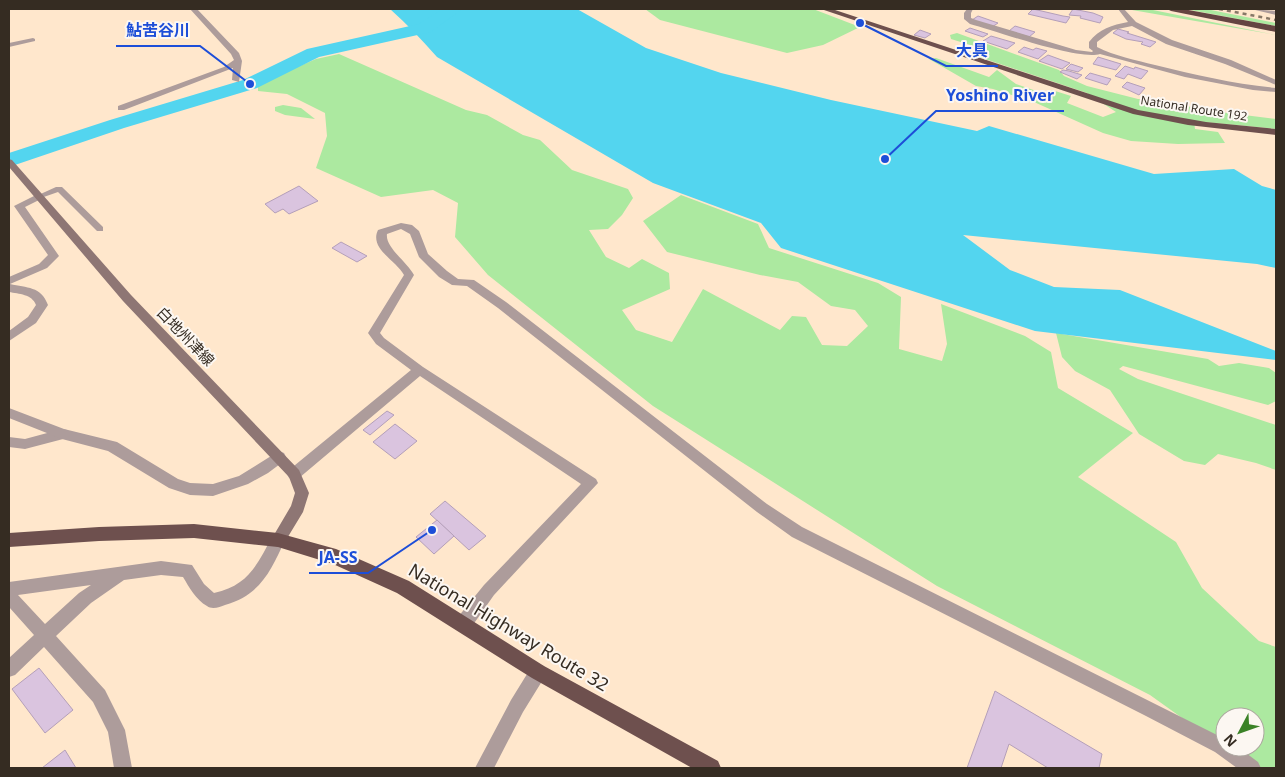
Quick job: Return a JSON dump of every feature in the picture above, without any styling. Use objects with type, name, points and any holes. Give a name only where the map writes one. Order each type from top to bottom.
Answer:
[{"type":"highway","name":"National Route 192","points":[[824,9],[1136,112],[1226,128],[1276,132]]},
{"type":"highway","points":[[1171,9],[1276,29]]},
{"type":"highway","name":"National Highway Route 32","points":[[9,540],[99,534],[194,531],[278,540],[336,557],[403,587],[464,623],[538,672],[711,768]]},
{"type":"main road","name":"白地州津線","points":[[9,162],[127,298],[294,474],[302,493],[298,508],[278,540]]},
{"type":"street","points":[[193,9],[235,53],[238,61],[236,80]]},
{"type":"street","points":[[970,9],[967,13],[968,19],[973,22],[1075,52],[1092,54],[1098,52]]},
{"type":"street","points":[[1121,9],[1133,24],[1169,42],[1228,62],[1276,82]]},
{"type":"street","points":[[1254,9],[1276,13]]},
{"type":"street","points":[[1133,24],[1116,26],[1097,36],[1093,42],[1093,48],[1098,52],[1185,75],[1253,88],[1276,90]]},
{"type":"street","points":[[121,108],[227,69],[238,61]]},
{"type":"street","points":[[9,281],[43,266],[54,256],[18,206],[34,193]]},
{"type":"street","points":[[464,623],[488,590],[591,482],[419,370],[380,341],[374,332],[408,275],[405,266],[381,245],[379,238],[382,232],[401,226],[408,227],[415,233],[423,255],[443,274],[456,282],[470,283],[502,305],[762,508],[798,532],[1152,710],[1221,746],[1252,768]]},
{"type":"street","points":[[9,288],[33,293],[39,297],[42,306],[32,320],[9,337]]},
{"type":"street","points":[[294,474],[419,370]]},
{"type":"street","points":[[9,412],[62,434],[112,446],[174,484],[190,489],[212,490],[243,480],[279,457]]},
{"type":"street","points":[[9,442],[24,444],[62,434]]},
{"type":"street","points":[[9,588],[161,568],[187,570],[200,589],[212,601],[227,598],[248,588],[263,569],[278,540]]},
{"type":"street","points":[[9,669],[85,598],[121,573]]},
{"type":"street","points":[[9,596],[99,696],[116,730],[123,768]]},
{"type":"street","points":[[484,768],[517,706],[538,672]]},
{"type":"lane","points":[[9,44],[33,40]]},
{"type":"lane","points":[[34,193],[59,189],[100,229]]},
{"type":"green space","points":[[645,9],[813,9],[860,27],[823,45],[787,53],[660,20]]},
{"type":"green space","points":[[1148,9],[1276,35],[1132,10]]},
{"type":"green space","points":[[1185,9],[1206,9],[1276,23],[1276,26]]},
{"type":"green space","points":[[957,33],[1059,70],[1064,76],[1087,86],[1138,99],[1157,99],[1204,110],[1276,119],[1276,129],[1194,121],[1195,129],[1218,132],[1225,143],[1178,144],[1131,141],[1103,133],[1034,102],[993,89],[976,86],[929,59],[936,58],[989,77],[997,70],[1016,84],[1048,95],[1052,90],[1071,96],[1067,103],[1103,117],[1116,112],[1087,93],[973,55],[980,48],[951,39],[950,35]]},
{"type":"green space","points":[[339,54],[466,110],[487,115],[523,135],[540,140],[572,170],[628,189],[633,198],[622,215],[608,229],[589,230],[606,257],[629,268],[642,259],[669,273],[670,289],[622,310],[636,330],[672,342],[703,289],[780,330],[792,316],[806,317],[822,345],[847,346],[868,326],[855,310],[831,306],[798,282],[760,275],[667,252],[643,221],[681,195],[758,224],[769,248],[878,283],[901,297],[899,349],[942,361],[947,344],[941,304],[1025,336],[1051,352],[1058,388],[1133,433],[1078,477],[1176,542],[1202,588],[1259,641],[1276,647],[1276,768],[1252,768],[1237,757],[1265,757],[1265,707],[1215,707],[1215,742],[1150,695],[937,586],[653,406],[488,275],[455,237],[458,203],[433,190],[381,197],[316,168],[327,136],[325,113],[287,94],[258,91],[258,84],[316,59]]},
{"type":"green space","points":[[283,105],[301,108],[315,119],[285,115],[275,111],[275,107]]},
{"type":"green space","points":[[1056,333],[1208,359],[1219,366],[1239,363],[1269,368],[1276,373],[1276,401],[1268,405],[1123,366],[1119,369],[1138,379],[1276,425],[1276,470],[1218,454],[1205,465],[1184,461],[1139,434],[1110,390],[1075,371],[1062,357]]},
{"type":"water","points":[[390,9],[577,9],[646,48],[721,73],[831,100],[977,131],[989,126],[1154,174],[1234,169],[1262,186],[1276,190],[1276,268],[1257,264],[963,235],[1010,270],[1054,287],[1120,290],[1276,351],[1276,360],[1035,331],[781,248],[761,223],[653,183],[437,57]]},
{"type":"building","points":[[1033,9],[1070,17],[1066,23],[1028,14]]},
{"type":"building","points":[[1073,9],[1103,17],[1100,23],[1080,18],[1081,16],[1069,15]]},
{"type":"building","points":[[978,16],[998,23],[992,27],[972,20]]},
{"type":"building","points":[[1015,26],[1035,32],[1029,37],[1009,31]]},
{"type":"building","points":[[970,28],[988,34],[983,37],[965,31]]},
{"type":"building","points":[[1118,29],[1156,42],[1150,47],[1141,44],[1143,42],[1126,39],[1113,33]]},
{"type":"building","points":[[920,30],[931,34],[925,38],[914,35]]},
{"type":"building","points":[[991,36],[1015,43],[1007,49],[983,41]]},
{"type":"building","points":[[1024,47],[1047,51],[1038,59],[1018,52]]},
{"type":"building","points":[[1048,55],[1070,63],[1062,69],[1039,61]]},
{"type":"building","points":[[1098,57],[1121,64],[1116,70],[1093,64]]},
{"type":"building","points":[[1071,64],[1083,68],[1078,72],[1066,69]]},
{"type":"building","points":[[1125,66],[1148,71],[1141,79],[1128,74],[1124,79],[1115,76]]},
{"type":"building","points":[[1063,70],[1082,75],[1077,79],[1060,72]]},
{"type":"building","points":[[1090,73],[1111,79],[1107,85],[1085,78]]},
{"type":"building","points":[[1127,82],[1145,88],[1139,95],[1122,87]]},
{"type":"building","points":[[299,186],[318,201],[289,214],[283,209],[275,213],[265,204]]},
{"type":"building","points":[[341,242],[367,256],[357,262],[332,248]]},
{"type":"building","points":[[387,411],[394,415],[370,435],[363,430]]},
{"type":"building","points":[[395,424],[417,441],[395,459],[373,442]]},
{"type":"building","points":[[445,501],[486,536],[469,550],[430,514]]},
{"type":"building","points":[[437,520],[454,536],[434,554],[416,537]]},
{"type":"building","points":[[39,668],[73,710],[45,733],[12,689]]},
{"type":"building","points":[[995,691],[1102,754],[1099,768],[1048,768],[1009,744],[1001,768],[967,768]]},
{"type":"building","points":[[65,750],[76,768],[42,768]]},
{"type":"waterway","points":[[9,160],[117,124],[250,84],[313,53],[425,28],[454,9]]},
{"type":"railway","points":[[1219,9],[1276,20]]},
{"type":"place","name":"大具","points":[[860,23]]},
{"type":"place","name":"鮎苦谷川","points":[[250,84]]},
{"type":"place","name":"Yoshino River","points":[[885,159]]},
{"type":"place","name":"JA-SS","points":[[432,530]]}]
